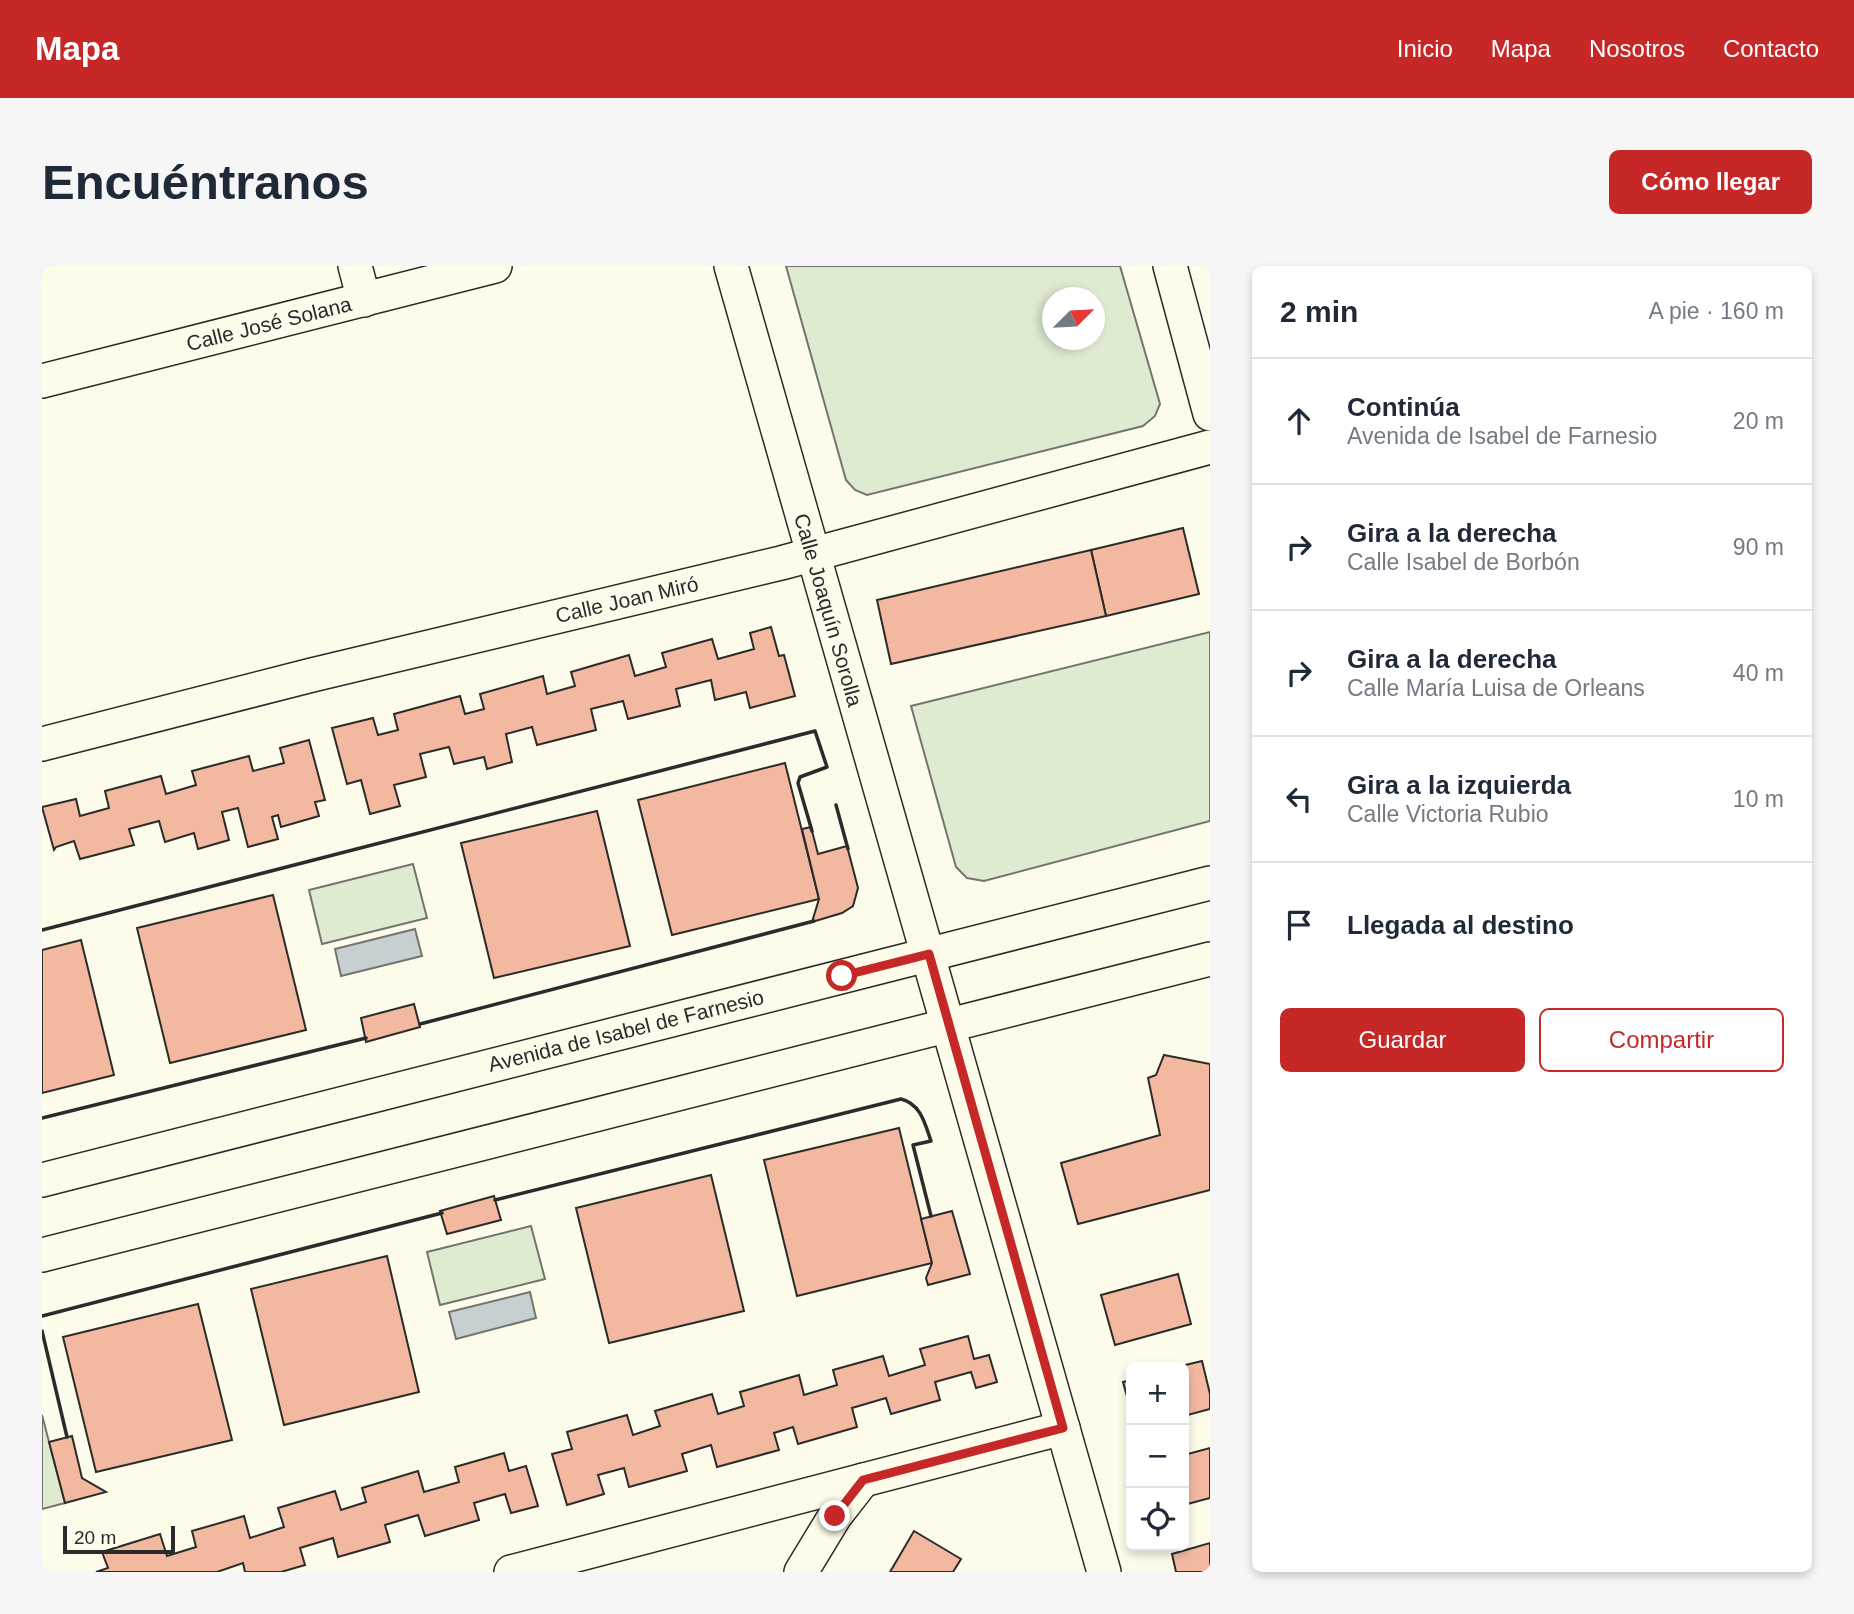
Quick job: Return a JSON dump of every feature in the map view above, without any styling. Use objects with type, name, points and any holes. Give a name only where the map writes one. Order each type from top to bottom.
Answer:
[{"type":"street","points":[[355,266],[363,300]]},
{"type":"street","name":"Calle José Solana","points":[[42,381],[495,266]]},
{"type":"street","name":"Calle Joaquín Sorolla","points":[[731,266],[1104,1572]]},
{"type":"street","points":[[1170,266],[1210,414]]},
{"type":"street","name":"Calle Joan Miró","points":[[42,744],[812,554],[1210,447]]},
{"type":"street","name":"Avenida de Isabel de Farnesio","points":[[42,1180],[1210,883]]},
{"type":"street","points":[[42,1255],[1210,959]]},
{"type":"street","points":[[511,1572],[1063,1428]]},
{"type":"street","points":[[801,1572],[835,1516],[863,1480]]},
{"type":"green space","points":[[786,266],[1120,266],[1160,404],[1155,416],[1143,426],[867,495],[855,490],[846,480]]},
{"type":"green space","points":[[1210,632],[1210,821],[984,881],[967,878],[956,867],[911,706]]},
{"type":"green space","points":[[413,864],[427,918],[322,944],[309,890]]},
{"type":"green space","points":[[531,1226],[545,1279],[440,1305],[427,1252]]},
{"type":"green space","points":[[42,1415],[65,1503],[42,1509]]},
{"type":"shaded area","points":[[415,929],[422,956],[341,976],[335,949]]},
{"type":"shaded area","points":[[530,1292],[536,1318],[456,1339],[449,1312]]},
{"type":"building","points":[[1183,528],[1199,594],[1106,616],[1091,550]]},
{"type":"building","points":[[1091,550],[1106,616],[891,664],[877,600]]},
{"type":"building","points":[[771,627],[779,656],[784,655],[795,696],[750,708],[746,692],[715,700],[711,680],[676,689],[680,706],[628,719],[623,701],[591,709],[596,730],[537,745],[532,727],[506,734],[512,762],[487,769],[484,757],[454,764],[449,747],[420,754],[426,777],[394,785],[400,806],[370,814],[361,780],[347,784],[332,728],[373,718],[378,735],[398,730],[394,714],[460,696],[465,714],[484,709],[480,694],[543,676],[547,694],[575,686],[571,672],[629,655],[635,676],[666,667],[662,653],[712,639],[718,659],[754,649],[750,633]]},
{"type":"building","points":[[309,740],[325,800],[315,802],[319,816],[281,827],[278,815],[272,817],[278,839],[248,847],[238,808],[222,812],[229,840],[198,849],[194,833],[165,842],[159,821],[129,829],[134,845],[80,859],[74,841],[54,850],[42,807],[76,799],[80,816],[109,808],[105,791],[161,776],[166,794],[196,785],[192,771],[249,756],[253,771],[284,763],[280,748]]},
{"type":"building","points":[[785,763],[819,899],[672,935],[638,800]]},
{"type":"building","points":[[597,811],[630,946],[494,978],[461,843]]},
{"type":"building","points":[[811,827],[818,854],[847,846],[858,888],[853,906],[842,913],[812,922],[819,899],[802,829]]},
{"type":"building","points":[[273,895],[306,1030],[170,1063],[137,928]]},
{"type":"building","points":[[81,940],[114,1075],[42,1093],[42,950]]},
{"type":"building","points":[[414,1004],[420,1027],[366,1042],[361,1018]]},
{"type":"building","points":[[1164,1055],[1210,1064],[1210,1190],[1078,1224],[1061,1163],[1160,1135],[1148,1078],[1156,1075]]},
{"type":"building","points":[[899,1128],[932,1263],[797,1296],[764,1160]]},
{"type":"building","points":[[711,1175],[744,1311],[609,1343],[576,1208]]},
{"type":"building","points":[[494,1196],[501,1220],[447,1234],[440,1211]]},
{"type":"building","points":[[952,1211],[970,1274],[928,1285],[926,1278],[932,1263],[921,1219]]},
{"type":"building","points":[[387,1256],[419,1392],[284,1425],[251,1289]]},
{"type":"building","points":[[1178,1274],[1191,1324],[1115,1345],[1101,1295]]},
{"type":"building","points":[[198,1304],[232,1440],[96,1472],[63,1337]]},
{"type":"building","points":[[968,1336],[974,1359],[989,1355],[997,1382],[976,1388],[971,1372],[935,1382],[940,1400],[891,1414],[886,1398],[852,1408],[857,1427],[798,1444],[793,1427],[774,1433],[779,1450],[717,1467],[711,1445],[682,1454],[687,1471],[629,1487],[624,1468],[598,1475],[604,1494],[567,1505],[552,1454],[572,1449],[567,1432],[627,1415],[633,1435],[660,1426],[655,1411],[712,1394],[718,1414],[744,1406],[740,1392],[799,1375],[804,1395],[837,1385],[833,1370],[883,1356],[889,1376],[925,1365],[920,1349]]},
{"type":"building","points":[[1202,1361],[1210,1394],[1210,1409],[1189,1415],[1189,1364]]},
{"type":"building","points":[[72,1436],[82,1478],[106,1492],[65,1503],[49,1442]]},
{"type":"building","points":[[1210,1448],[1210,1498],[1189,1504],[1189,1488],[1189,1454]]},
{"type":"building","points":[[504,1453],[509,1471],[526,1466],[538,1506],[511,1513],[505,1494],[474,1503],[479,1520],[425,1536],[418,1515],[385,1525],[390,1542],[338,1557],[333,1538],[300,1548],[305,1565],[281,1572],[245,1572],[243,1563],[217,1572],[96,1572],[108,1568],[102,1552],[160,1534],[167,1556],[196,1547],[192,1531],[244,1516],[250,1538],[284,1527],[278,1508],[335,1491],[341,1510],[366,1502],[362,1488],[418,1471],[424,1492],[459,1482],[455,1467]]},
{"type":"building","points":[[914,1531],[961,1559],[953,1572],[890,1572]]},
{"type":"building","points":[[1210,1543],[1210,1572],[1176,1572],[1172,1554]]},
{"type":"wall","points":[[42,930],[815,731],[827,767],[800,777],[798,783],[812,831]]},
{"type":"wall","points":[[836,805],[848,849]]},
{"type":"wall","points":[[420,1024],[814,921]]},
{"type":"wall","points":[[42,1118],[366,1038]]},
{"type":"wall","points":[[495,1200],[901,1099],[918,1110],[931,1141],[913,1145],[931,1216]]},
{"type":"wall","points":[[42,1316],[442,1213]]},
{"type":"wall","points":[[42,1331],[67,1437]]},
{"type":"route","points":[[835,1516],[863,1480],[1063,1428],[929,954],[842,976]]}]
